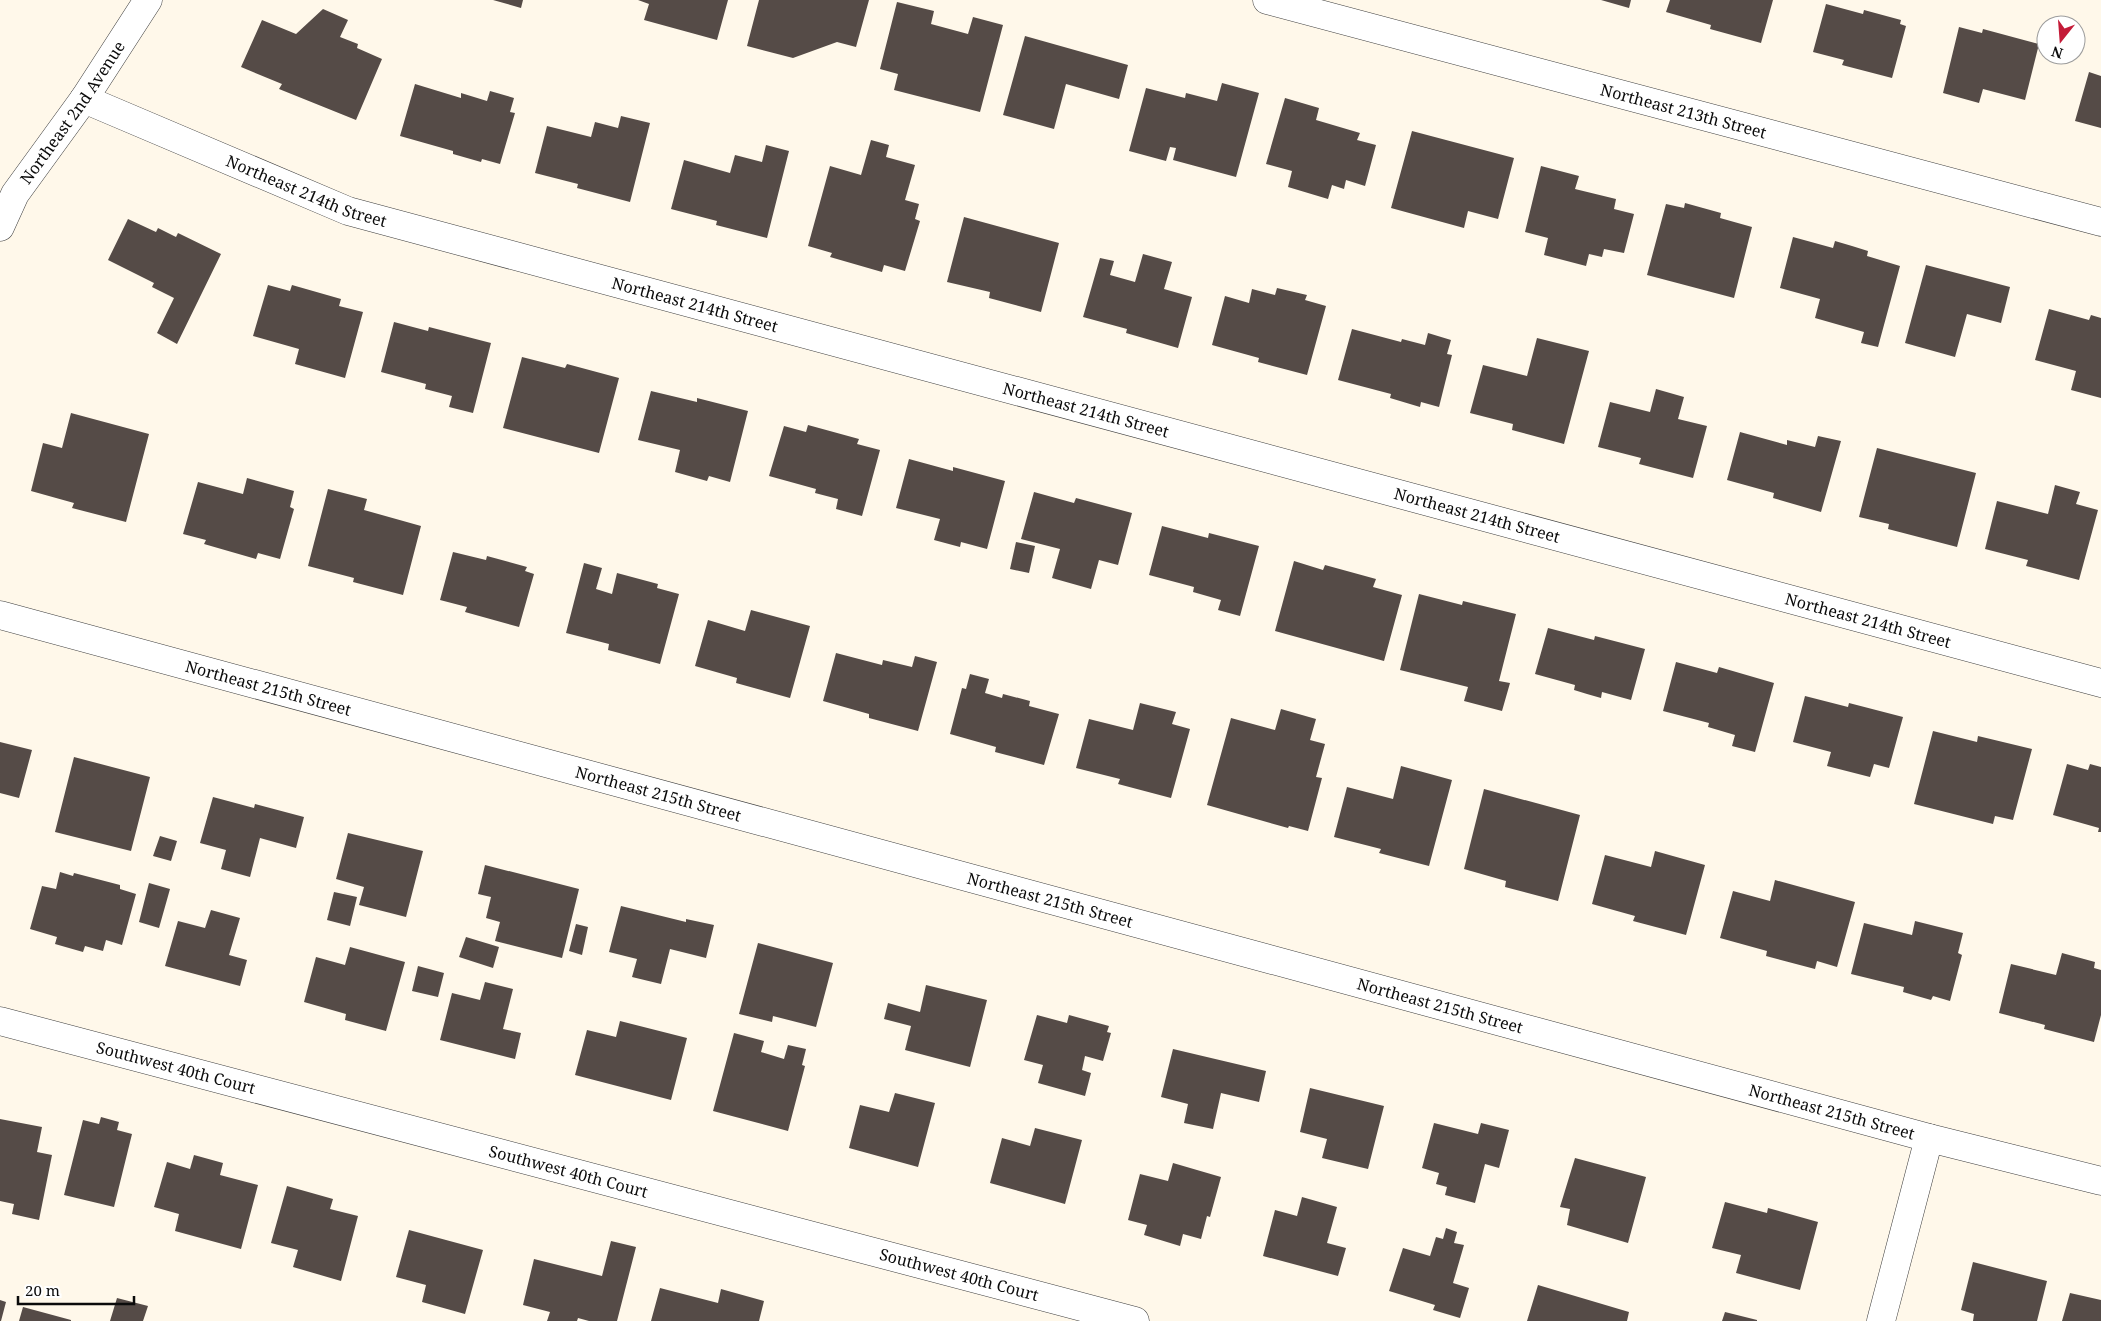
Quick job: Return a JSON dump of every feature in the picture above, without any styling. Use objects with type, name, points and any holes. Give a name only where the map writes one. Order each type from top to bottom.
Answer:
[{"type":"street","name":"Northeast 2nd Avenue","points":[[0,227],[15,194],[84,99],[148,0]]},
{"type":"street","name":"Northeast 213th Street","points":[[1267,0],[2101,222]]},
{"type":"street","name":"Northeast 214th Street","points":[[84,99],[348,211],[2101,683]]},
{"type":"street","name":"Northeast 215th Street","points":[[0,615],[1929,1138],[2101,1181]]},
{"type":"street","name":"Southwest 40th Court","points":[[0,1021],[1135,1321]]},
{"type":"street","points":[[1881,1321],[1929,1138]]},
{"type":"building","points":[[493,0],[523,0],[521,8]]},
{"type":"building","points":[[638,0],[728,0],[717,40],[644,20],[649,4]]},
{"type":"building","points":[[759,0],[869,0],[856,47],[837,42],[793,58],[747,46]]},
{"type":"building","points":[[1601,0],[1631,0],[1629,8]]},
{"type":"building","points":[[1670,0],[1773,0],[1761,43],[1710,29],[1711,25],[1666,12]]},
{"type":"building","points":[[897,2],[934,11],[931,24],[968,34],[973,17],[1003,25],[980,112],[894,90],[898,74],[880,69]]},
{"type":"building","points":[[1826,4],[1863,14],[1864,10],[1901,20],[1900,24],[1906,26],[1892,78],[1842,65],[1844,60],[1813,52]]},
{"type":"building","points":[[323,9],[348,20],[340,37],[358,44],[357,48],[382,59],[356,120],[279,89],[282,84],[241,67],[262,20],[296,34]]},
{"type":"building","points":[[1959,27],[1982,33],[1983,29],[2036,43],[2036,56],[2025,100],[1983,89],[1979,103],[1943,93]]},
{"type":"building","points":[[1025,36],[1128,65],[1119,99],[1066,84],[1054,129],[1003,115]]},
{"type":"building","points":[[2089,72],[2101,76],[2101,128],[2075,121]]},
{"type":"building","points":[[1222,83],[1259,93],[1236,177],[1173,160],[1176,148],[1170,147],[1166,161],[1129,151],[1146,88],[1185,98],[1186,93],[1217,101]]},
{"type":"building","points":[[415,84],[461,98],[461,93],[487,101],[490,91],[514,98],[510,112],[515,113],[500,164],[482,159],[481,162],[453,154],[453,151],[400,136]]},
{"type":"building","points":[[1285,98],[1319,108],[1316,120],[1360,133],[1357,140],[1376,145],[1365,186],[1346,180],[1344,189],[1332,185],[1328,199],[1288,187],[1292,171],[1266,164]]},
{"type":"building","points":[[621,116],[650,123],[630,202],[577,188],[578,184],[535,173],[547,126],[591,137],[595,122],[618,128]]},
{"type":"building","points":[[1412,131],[1514,158],[1498,219],[1468,211],[1464,228],[1391,208]]},
{"type":"building","points":[[871,140],[889,145],[886,157],[915,165],[905,200],[919,204],[915,219],[920,221],[905,271],[884,265],[882,272],[830,257],[832,253],[808,246],[830,166],[861,175]]},
{"type":"building","points":[[766,145],[789,151],[767,238],[716,225],[717,221],[671,209],[684,160],[730,173],[735,155],[762,162]]},
{"type":"building","points":[[1541,166],[1579,176],[1575,189],[1616,199],[1614,209],[1634,214],[1624,253],[1604,249],[1602,257],[1589,254],[1586,266],[1544,255],[1548,238],[1525,232]]},
{"type":"building","points":[[1685,203],[1721,213],[1720,218],[1752,227],[1734,298],[1647,275],[1666,204],[1684,208]]},
{"type":"building","points":[[964,217],[1059,243],[1041,312],[989,298],[990,292],[947,282]]},
{"type":"building","points":[[128,219],[156,232],[158,228],[176,237],[178,233],[221,254],[177,344],[157,333],[174,298],[152,287],[154,283],[108,260]]},
{"type":"building","points":[[1793,237],[1833,248],[1835,241],[1868,251],[1867,256],[1900,266],[1878,347],[1861,343],[1864,332],[1815,318],[1820,299],[1780,288]]},
{"type":"building","points":[[1143,254],[1172,262],[1164,289],[1192,297],[1178,348],[1126,333],[1127,329],[1083,317],[1100,258],[1114,261],[1110,275],[1135,282]]},
{"type":"building","points":[[1926,265],[2010,287],[2001,323],[1967,314],[1955,357],[1905,343]]},
{"type":"building","points":[[268,285],[290,291],[292,285],[341,299],[339,306],[363,312],[345,378],[295,364],[299,349],[253,336]]},
{"type":"building","points":[[1277,288],[1307,295],[1305,300],[1326,306],[1307,375],[1258,362],[1259,358],[1212,345],[1225,296],[1249,303],[1252,289],[1275,295]]},
{"type":"building","points":[[2049,309],[2089,320],[2091,315],[2101,318],[2101,398],[2071,390],[2076,371],[2035,360]]},
{"type":"building","points":[[394,322],[428,331],[429,327],[491,343],[473,413],[449,407],[452,396],[425,389],[426,384],[381,372]]},
{"type":"building","points":[[1352,329],[1401,342],[1402,339],[1425,345],[1428,333],[1451,340],[1447,354],[1452,355],[1439,407],[1421,402],[1420,407],[1390,398],[1391,394],[1338,380]]},
{"type":"building","points":[[1537,338],[1589,351],[1564,444],[1512,430],[1513,424],[1470,413],[1483,365],[1527,376]]},
{"type":"building","points":[[522,357],[565,368],[567,364],[619,378],[599,453],[503,428]]},
{"type":"building","points":[[1656,389],[1684,397],[1678,419],[1707,426],[1693,478],[1639,464],[1641,458],[1598,447],[1610,402],[1650,412]]},
{"type":"building","points":[[651,391],[697,402],[697,398],[748,411],[730,482],[709,476],[707,481],[675,472],[680,450],[638,440]]},
{"type":"building","points":[[71,413],[149,434],[126,522],[72,508],[74,503],[31,491],[43,443],[62,448]]},
{"type":"building","points":[[808,425],[859,439],[857,444],[880,450],[862,516],[836,509],[838,499],[815,493],[816,489],[769,476],[784,426],[806,432]]},
{"type":"building","points":[[1740,432],[1787,445],[1787,440],[1815,447],[1818,436],[1841,441],[1821,512],[1773,498],[1774,493],[1727,480]]},
{"type":"building","points":[[1877,448],[1976,473],[1957,547],[1888,529],[1889,524],[1859,517]]},
{"type":"building","points":[[909,459],[953,471],[953,467],[1005,481],[987,549],[961,542],[960,547],[934,540],[940,519],[896,508]]},
{"type":"building","points":[[247,478],[294,491],[290,507],[294,509],[280,559],[258,553],[256,559],[204,544],[206,540],[183,534],[198,482],[243,494]]},
{"type":"building","points":[[2055,485],[2080,492],[2076,504],[2098,510],[2079,580],[2026,566],[2028,560],[1985,549],[1997,501],[2048,514]]},
{"type":"building","points":[[328,489],[367,499],[364,510],[421,526],[403,595],[353,582],[354,578],[308,566]]},
{"type":"building","points":[[1034,492],[1074,503],[1076,498],[1132,513],[1118,565],[1099,560],[1091,589],[1052,578],[1060,549],[1021,539]]},
{"type":"building","points":[[1162,526],[1208,538],[1209,533],[1259,546],[1240,616],[1218,610],[1221,600],[1193,592],[1194,587],[1149,575]]},
{"type":"building","points":[[1016,542],[1035,546],[1029,573],[1010,569]]},
{"type":"building","points":[[453,552],[486,560],[487,556],[527,567],[525,571],[534,574],[519,627],[465,612],[467,607],[440,600]]},
{"type":"building","points":[[1294,561],[1323,570],[1325,565],[1376,579],[1373,587],[1402,595],[1384,661],[1275,631]]},
{"type":"building","points":[[584,563],[602,568],[596,589],[612,594],[617,573],[658,584],[657,588],[679,594],[660,664],[608,650],[609,644],[566,633]]},
{"type":"building","points":[[1419,594],[1462,605],[1463,601],[1516,614],[1499,681],[1510,683],[1502,711],[1464,701],[1468,687],[1400,670]]},
{"type":"building","points":[[751,610],[810,626],[790,698],[736,683],[737,678],[695,666],[708,620],[745,631]]},
{"type":"building","points":[[1548,628],[1594,640],[1595,636],[1645,649],[1631,700],[1602,692],[1601,698],[1574,690],[1575,685],[1535,674]]},
{"type":"building","points":[[836,653],[882,665],[883,660],[912,667],[915,656],[937,662],[918,731],[869,718],[869,714],[823,701]]},
{"type":"building","points":[[1676,662],[1717,673],[1719,667],[1774,683],[1755,752],[1732,746],[1735,735],[1708,727],[1709,723],[1663,711]]},
{"type":"building","points":[[970,674],[989,679],[985,693],[1002,698],[1003,694],[1030,701],[1029,706],[1059,714],[1044,765],[995,752],[996,747],[950,734],[962,688],[966,689]]},
{"type":"building","points":[[1805,696],[1848,707],[1849,703],[1903,717],[1889,768],[1874,764],[1870,777],[1827,766],[1831,752],[1793,742]]},
{"type":"building","points":[[1140,703],[1176,712],[1172,724],[1190,729],[1171,798],[1118,784],[1120,779],[1076,768],[1089,719],[1133,730]]},
{"type":"building","points":[[1281,709],[1316,719],[1310,740],[1325,744],[1316,777],[1322,778],[1308,831],[1289,826],[1288,828],[1207,805],[1231,718],[1275,730]]},
{"type":"building","points":[[1933,731],[1977,742],[1978,736],[2032,749],[2013,820],[1995,816],[1993,824],[1914,804]]},
{"type":"building","points":[[0,742],[32,750],[19,798],[0,793]]},
{"type":"building","points":[[74,757],[150,777],[131,851],[55,832]]},
{"type":"building","points":[[2067,764],[2088,770],[2090,764],[2101,767],[2101,832],[2098,832],[2099,828],[2053,815]]},
{"type":"building","points":[[1401,766],[1452,780],[1429,866],[1379,853],[1381,849],[1334,837],[1347,787],[1393,799]]},
{"type":"building","points":[[1484,789],[1580,815],[1558,901],[1505,887],[1506,881],[1464,869]]},
{"type":"building","points":[[213,797],[254,808],[255,804],[304,817],[296,848],[260,838],[250,877],[221,869],[226,850],[200,843]]},
{"type":"building","points":[[348,833],[423,851],[406,917],[359,905],[364,887],[336,879]]},
{"type":"building","points":[[160,836],[177,841],[171,861],[153,856]]},
{"type":"building","points":[[1655,851],[1705,865],[1686,935],[1633,921],[1635,916],[1592,904],[1605,855],[1651,867]]},
{"type":"building","points":[[485,865],[579,889],[562,958],[495,941],[500,922],[486,918],[491,897],[478,894]]},
{"type":"building","points":[[60,872],[73,876],[74,873],[120,885],[120,889],[136,894],[122,945],[106,940],[103,951],[85,946],[83,952],[55,944],[57,937],[30,929],[42,886],[56,889]]},
{"type":"building","points":[[1775,880],[1855,902],[1837,967],[1817,961],[1815,969],[1766,956],[1767,951],[1720,938],[1733,891],[1770,901]]},
{"type":"building","points":[[149,883],[170,889],[159,928],[139,922]]},
{"type":"building","points":[[334,892],[357,897],[350,926],[327,920]]},
{"type":"building","points":[[621,906],[686,922],[686,919],[714,925],[706,958],[670,949],[661,984],[632,977],[637,959],[609,952]]},
{"type":"building","points":[[211,910],[240,918],[229,955],[247,960],[240,986],[165,966],[178,921],[205,928]]},
{"type":"building","points":[[1915,921],[1963,933],[1958,953],[1962,955],[1950,1001],[1933,996],[1931,1000],[1903,992],[1904,987],[1851,974],[1864,923],[1912,935]]},
{"type":"building","points":[[576,924],[588,927],[582,955],[569,951]]},
{"type":"building","points":[[466,937],[499,947],[493,968],[459,957]]},
{"type":"building","points":[[758,943],[833,963],[816,1027],[773,1016],[772,1022],[739,1014]]},
{"type":"building","points":[[350,947],[405,962],[386,1031],[345,1020],[346,1014],[304,1002],[316,957],[345,965]]},
{"type":"building","points":[[2062,953],[2095,962],[2094,968],[2101,970],[2101,1015],[2094,1042],[2044,1029],[2045,1025],[1999,1013],[2011,964],[2056,975]]},
{"type":"building","points":[[418,966],[444,973],[438,997],[412,991]]},
{"type":"building","points":[[485,982],[513,989],[503,1029],[521,1033],[515,1059],[440,1040],[452,993],[480,1000]]},
{"type":"building","points":[[926,985],[987,1000],[970,1067],[905,1050],[911,1026],[884,1019],[888,1003],[920,1012]]},
{"type":"building","points":[[1037,1015],[1067,1023],[1069,1015],[1109,1026],[1107,1032],[1111,1033],[1103,1061],[1085,1056],[1082,1070],[1091,1073],[1085,1096],[1038,1083],[1043,1065],[1024,1060]]},
{"type":"building","points":[[620,1021],[687,1038],[671,1100],[575,1075],[587,1030],[616,1037]]},
{"type":"building","points":[[734,1033],[764,1041],[761,1052],[784,1059],[788,1045],[806,1049],[802,1065],[805,1066],[788,1131],[713,1111]]},
{"type":"building","points":[[1173,1049],[1266,1071],[1259,1102],[1221,1093],[1213,1129],[1184,1123],[1188,1104],[1161,1097]]},
{"type":"building","points":[[1310,1088],[1384,1106],[1368,1169],[1322,1158],[1327,1139],[1300,1132]]},
{"type":"building","points":[[895,1093],[935,1103],[918,1167],[849,1148],[860,1105],[889,1112]]},
{"type":"building","points":[[101,1117],[119,1122],[117,1130],[132,1134],[114,1207],[64,1195],[83,1120],[99,1124]]},
{"type":"building","points":[[0,1119],[42,1127],[37,1152],[52,1155],[39,1220],[12,1214],[14,1204],[0,1201]]},
{"type":"building","points":[[1434,1123],[1478,1134],[1481,1123],[1509,1130],[1499,1168],[1485,1164],[1475,1203],[1445,1195],[1447,1187],[1436,1184],[1439,1173],[1422,1168]]},
{"type":"building","points":[[1035,1128],[1082,1140],[1065,1204],[990,1183],[1002,1138],[1030,1146]]},
{"type":"building","points":[[194,1155],[223,1163],[220,1175],[258,1185],[241,1249],[175,1231],[179,1214],[154,1207],[167,1162],[190,1169]]},
{"type":"building","points":[[1575,1158],[1646,1177],[1628,1243],[1567,1225],[1570,1209],[1560,1207]]},
{"type":"building","points":[[1173,1163],[1221,1177],[1210,1217],[1207,1216],[1201,1239],[1183,1234],[1180,1246],[1144,1235],[1147,1225],[1128,1220],[1140,1174],[1168,1181]]},
{"type":"building","points":[[287,1186],[333,1199],[330,1209],[358,1216],[341,1281],[293,1267],[298,1250],[271,1243]]},
{"type":"building","points":[[1302,1197],[1337,1207],[1327,1243],[1346,1248],[1338,1276],[1263,1256],[1275,1210],[1297,1216]]},
{"type":"building","points":[[1725,1202],[1767,1213],[1768,1208],[1818,1222],[1800,1290],[1736,1273],[1741,1255],[1712,1248]]},
{"type":"building","points":[[1446,1228],[1457,1232],[1454,1243],[1464,1245],[1453,1283],[1469,1288],[1460,1318],[1433,1310],[1435,1305],[1389,1291],[1403,1248],[1430,1256],[1436,1237],[1443,1239]]},
{"type":"building","points":[[409,1230],[483,1250],[465,1314],[422,1302],[426,1285],[396,1277]]},
{"type":"building","points":[[611,1241],[636,1247],[617,1321],[589,1321],[578,1318],[577,1321],[547,1321],[550,1312],[523,1305],[534,1259],[602,1276]]},
{"type":"building","points":[[1973,1262],[2047,1281],[2037,1321],[1973,1321],[1974,1314],[1961,1310]]},
{"type":"building","points":[[1538,1285],[1629,1312],[1627,1321],[1527,1321]]},
{"type":"building","points":[[660,1288],[718,1303],[721,1289],[764,1301],[759,1321],[651,1321]]},
{"type":"building","points":[[2070,1293],[2101,1300],[2101,1321],[2062,1321]]},
{"type":"building","points":[[117,1298],[148,1306],[143,1321],[110,1321]]},
{"type":"building","points":[[0,1300],[6,1302],[1,1321],[0,1321]]},
{"type":"building","points":[[23,1307],[71,1320],[71,1321],[19,1321]]},
{"type":"building","points":[[1725,1312],[1757,1320],[1757,1321],[1722,1321]]}]
